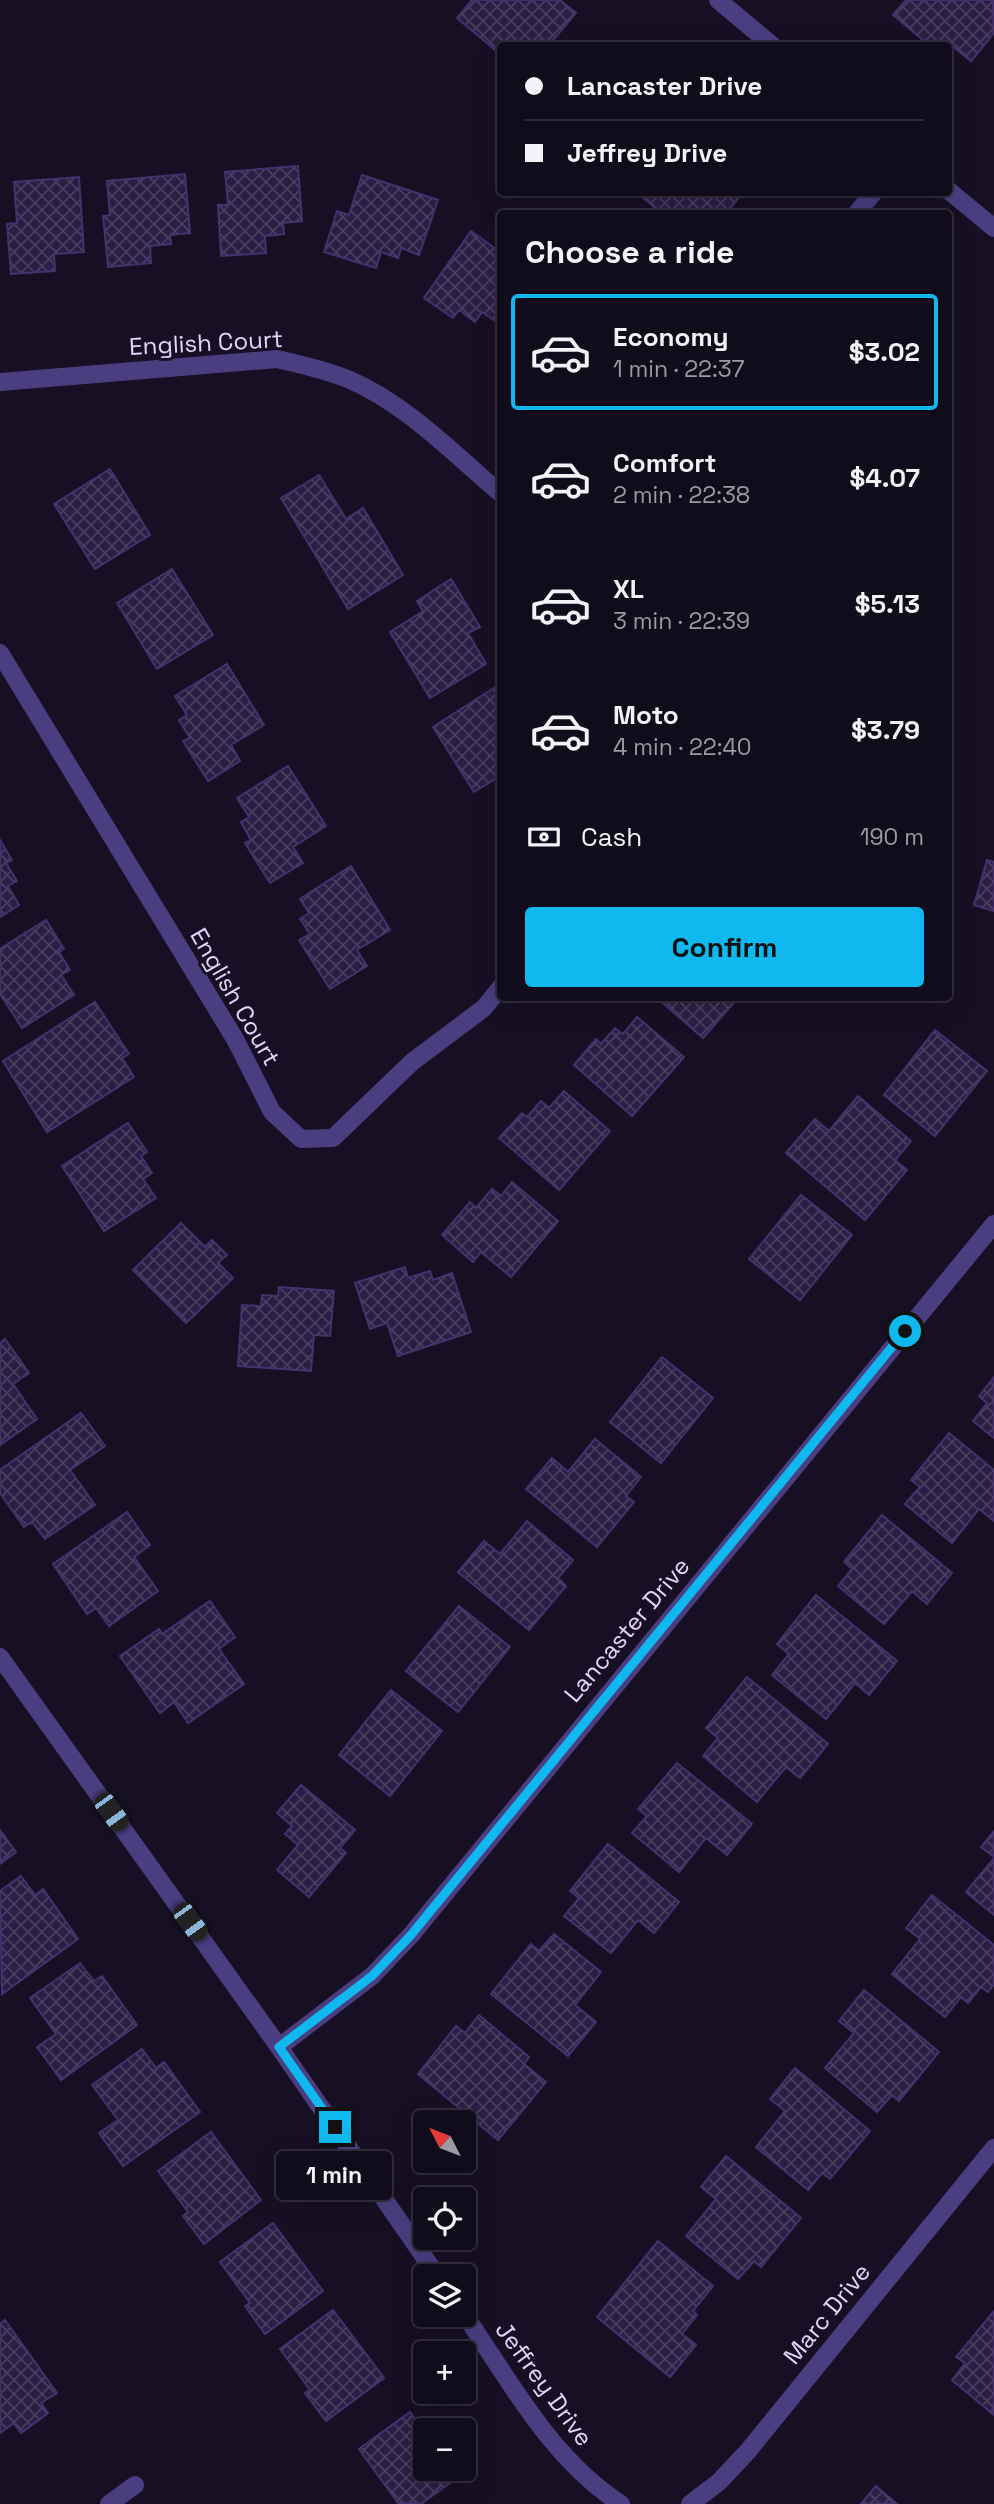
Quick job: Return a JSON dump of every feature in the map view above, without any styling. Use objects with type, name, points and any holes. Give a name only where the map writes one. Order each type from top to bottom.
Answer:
[{"type":"street","points":[[718,0],[768,42]]},
{"type":"street","points":[[952,193],[994,229]]},
{"type":"street","points":[[859,210],[871,196]]},
{"type":"street","name":"English Court","points":[[0,382],[277,359],[317,368],[352,381],[391,403],[497,491]]},
{"type":"street","name":"English Court","points":[[0,653],[235,1039],[272,1112],[301,1139],[333,1138],[412,1062],[484,1008],[497,992]]},
{"type":"street","name":"Lancaster Drive","points":[[279,2047],[372,1976],[411,1935],[994,1224]]},
{"type":"street","points":[[0,1657],[279,2047],[429,2264]]},
{"type":"street","name":"Marc Drive","points":[[690,2504],[719,2482],[748,2451],[994,2148]]},
{"type":"street","name":"Jeffrey Drive","points":[[473,2327],[561,2455],[593,2486],[621,2504]]},
{"type":"street","points":[[109,2504],[135,2485]]},
{"type":"building","points":[[472,0],[560,0],[576,13],[552,42],[546,42],[541,38],[538,42],[497,42],[497,51],[457,18]]},
{"type":"building","points":[[906,0],[993,0],[994,33],[971,61],[952,46],[952,42],[925,42],[893,15]]},
{"type":"building","points":[[298,166],[302,221],[283,223],[284,234],[265,236],[266,253],[221,256],[218,205],[228,205],[225,172]]},
{"type":"building","points":[[185,174],[190,233],[170,235],[171,244],[150,246],[151,263],[108,267],[103,216],[110,215],[107,181]]},
{"type":"building","points":[[362,175],[438,200],[419,255],[401,248],[398,258],[381,252],[376,268],[324,252],[337,211],[349,215]]},
{"type":"building","points":[[79,177],[84,252],[54,254],[55,271],[11,274],[7,224],[17,223],[14,182]]},
{"type":"building","points":[[641,196],[740,196],[729,210],[657,210]]},
{"type":"building","points":[[471,231],[497,250],[497,322],[482,312],[475,322],[459,310],[453,318],[424,298]]},
{"type":"building","points":[[110,469],[150,535],[95,569],[54,504]]},
{"type":"building","points":[[319,475],[346,519],[363,508],[403,575],[348,609],[281,498]]},
{"type":"building","points":[[172,569],[213,635],[157,669],[117,603]]},
{"type":"building","points":[[451,579],[480,627],[468,633],[486,664],[430,698],[390,632],[423,611],[417,601]]},
{"type":"building","points":[[227,664],[264,725],[231,745],[240,761],[208,781],[183,741],[190,738],[179,720],[187,715],[175,696]]},
{"type":"building","points":[[497,686],[497,778],[474,792],[433,727]]},
{"type":"building","points":[[288,766],[326,826],[293,847],[303,863],[270,883],[245,843],[251,840],[241,822],[249,817],[237,798]]},
{"type":"building","points":[[0,840],[12,860],[6,863],[17,881],[8,886],[19,905],[0,917]]},
{"type":"building","points":[[987,860],[994,862],[994,911],[974,905]]},
{"type":"building","points":[[351,866],[390,930],[357,950],[367,966],[330,989],[299,940],[310,934],[300,919],[309,913],[300,899]]},
{"type":"building","points":[[46,920],[64,949],[59,952],[70,970],[61,975],[74,995],[22,1028],[0,994],[0,949]]},
{"type":"building","points":[[660,1001],[735,1001],[703,1038]]},
{"type":"building","points":[[95,1002],[129,1054],[122,1058],[134,1077],[47,1132],[3,1061]]},
{"type":"building","points":[[637,1017],[684,1057],[632,1116],[574,1065],[596,1039],[601,1044],[615,1028],[623,1034]]},
{"type":"building","points":[[935,1030],[987,1071],[935,1136],[884,1095]]},
{"type":"building","points":[[564,1091],[610,1131],[559,1190],[499,1138],[522,1113],[527,1117],[541,1101],[549,1108]]},
{"type":"building","points":[[858,1096],[911,1141],[895,1160],[907,1170],[865,1220],[786,1153],[815,1119],[829,1131]]},
{"type":"building","points":[[128,1123],[147,1152],[141,1156],[152,1173],[143,1179],[156,1198],[104,1231],[62,1166]]},
{"type":"building","points":[[512,1182],[558,1221],[511,1277],[481,1252],[473,1262],[442,1235],[470,1202],[476,1208],[492,1189],[501,1196]]},
{"type":"building","points":[[801,1195],[852,1235],[800,1300],[749,1259]]},
{"type":"building","points":[[181,1223],[205,1247],[212,1240],[227,1255],[218,1263],[233,1278],[186,1323],[133,1270]]},
{"type":"building","points":[[405,1267],[408,1278],[430,1271],[433,1280],[452,1273],[471,1332],[398,1356],[387,1323],[370,1329],[355,1283]]},
{"type":"building","points":[[279,1287],[334,1291],[330,1336],[314,1335],[311,1371],[238,1366],[242,1305],[261,1306],[262,1295],[278,1296]]},
{"type":"building","points":[[5,1339],[29,1373],[13,1384],[37,1419],[0,1445],[0,1343]]},
{"type":"building","points":[[662,1357],[713,1398],[661,1463],[610,1422]]},
{"type":"building","points":[[994,1377],[994,1438],[973,1421],[987,1403],[979,1396]]},
{"type":"building","points":[[81,1413],[105,1446],[70,1470],[95,1505],[45,1539],[32,1522],[24,1527],[0,1493],[0,1470]]},
{"type":"building","points":[[949,1433],[994,1470],[994,1521],[979,1509],[952,1543],[905,1504],[920,1487],[911,1480]]},
{"type":"building","points":[[595,1439],[641,1477],[626,1496],[634,1502],[597,1547],[526,1489],[552,1458],[568,1472]]},
{"type":"building","points":[[127,1512],[150,1545],[134,1557],[158,1591],[109,1626],[96,1608],[87,1614],[53,1564]]},
{"type":"building","points":[[882,1515],[952,1573],[927,1604],[912,1591],[884,1624],[838,1586],[852,1569],[844,1562]]},
{"type":"building","points":[[527,1521],[573,1560],[558,1578],[566,1586],[529,1630],[458,1572],[484,1541],[500,1554]]},
{"type":"building","points":[[816,1595],[897,1661],[869,1695],[855,1683],[826,1719],[772,1675],[789,1654],[777,1644]]},
{"type":"building","points":[[210,1601],[235,1637],[219,1649],[244,1684],[188,1723],[174,1702],[160,1713],[120,1656],[159,1629],[162,1634]]},
{"type":"building","points":[[459,1606],[510,1647],[458,1712],[406,1671]]},
{"type":"building","points":[[747,1677],[828,1744],[800,1778],[786,1767],[757,1802],[703,1756],[718,1738],[706,1728]]},
{"type":"building","points":[[391,1690],[442,1731],[390,1796],[339,1755]]},
{"type":"building","points":[[677,1763],[752,1824],[727,1855],[706,1838],[679,1872],[632,1833],[647,1816],[638,1809]]},
{"type":"building","points":[[301,1785],[355,1830],[340,1848],[346,1853],[309,1897],[277,1870],[298,1845],[285,1834],[292,1826],[277,1813]]},
{"type":"building","points":[[0,1830],[16,1852],[0,1864]]},
{"type":"building","points":[[994,1831],[994,1857],[981,1847]]},
{"type":"building","points":[[608,1844],[679,1902],[654,1933],[638,1920],[611,1953],[564,1916],[579,1898],[570,1891]]},
{"type":"building","points":[[994,1858],[994,1915],[966,1892]]},
{"type":"building","points":[[21,1876],[35,1895],[43,1889],[78,1939],[2,1994],[0,1891]]},
{"type":"building","points":[[932,1895],[994,1945],[994,1984],[988,1992],[981,1987],[968,2003],[961,1997],[945,2017],[892,1974],[920,1939],[906,1928]]},
{"type":"building","points":[[554,1934],[601,1972],[575,2005],[596,2022],[568,2056],[491,1994],[531,1944],[539,1951]]},
{"type":"building","points":[[80,1963],[94,1981],[102,1976],[137,2025],[61,2080],[37,2047],[56,2034],[30,1998]]},
{"type":"building","points":[[864,1990],[939,2052],[899,2101],[892,2095],[877,2112],[825,2068],[854,2033],[839,2021]]},
{"type":"building","points":[[479,2015],[529,2057],[524,2064],[546,2082],[498,2140],[476,2122],[476,2110],[462,2110],[418,2074],[456,2026],[465,2033]]},
{"type":"building","points":[[142,2049],[156,2068],[164,2062],[200,2112],[123,2166],[99,2133],[118,2120],[92,2085]]},
{"type":"building","points":[[795,2068],[870,2131],[830,2179],[822,2173],[808,2190],[756,2147],[785,2111],[770,2099]]},
{"type":"building","points":[[211,2132],[261,2200],[204,2244],[183,2216],[188,2212],[158,2171]]},
{"type":"building","points":[[726,2156],[801,2218],[761,2267],[754,2261],[738,2279],[686,2236],[716,2199],[701,2187]]},
{"type":"building","points":[[273,2223],[323,2291],[265,2334],[245,2306],[250,2303],[220,2262]]},
{"type":"building","points":[[658,2241],[713,2286],[693,2311],[697,2315],[682,2334],[696,2345],[670,2377],[597,2317]]},
{"type":"building","points":[[333,2310],[384,2378],[326,2421],[305,2393],[310,2390],[280,2349]]},
{"type":"building","points":[[994,2311],[994,2415],[952,2380],[965,2363],[956,2357]]},
{"type":"building","points":[[5,2320],[57,2393],[41,2403],[48,2413],[21,2433],[14,2423],[0,2433],[0,2324]]},
{"type":"building","points":[[410,2412],[414,2418],[413,2481],[453,2481],[421,2504],[398,2503],[359,2449]]},
{"type":"building","points":[[876,2486],[897,2504],[861,2504]]},
{"type":"route","points":[[335,2127],[279,2047],[313,2024],[372,1976],[411,1935],[533,1782],[905,1331]]}]
